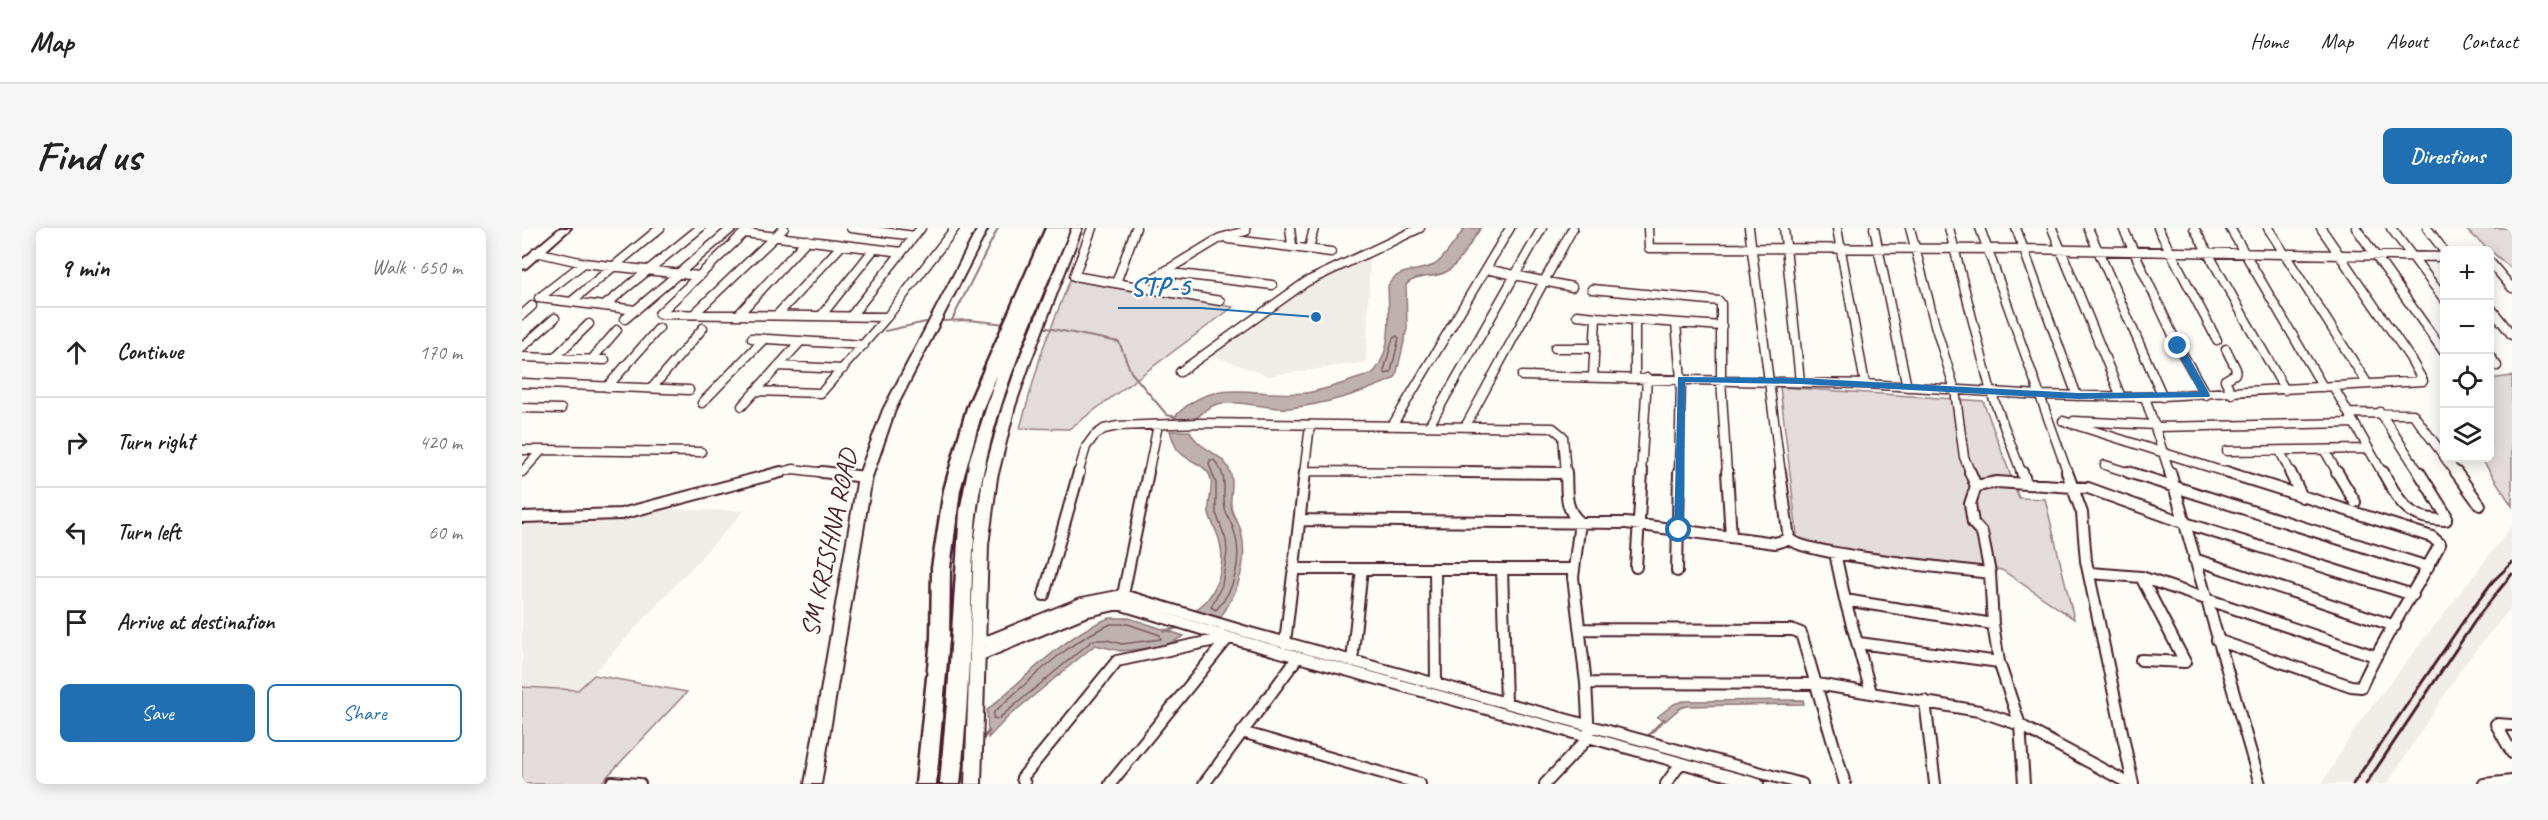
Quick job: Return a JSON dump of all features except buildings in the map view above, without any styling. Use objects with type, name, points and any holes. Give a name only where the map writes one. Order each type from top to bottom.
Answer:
[{"type":"highway","points":[[1041,284],[1052,228]]},
{"type":"highway","points":[[926,784],[940,639],[941,568],[952,490],[983,407],[1041,284],[1064,228]]},
{"type":"highway","points":[[950,784],[956,718],[965,548],[983,407]]},
{"type":"street","points":[[527,259],[566,228]]},
{"type":"street","points":[[572,302],[660,228]]},
{"type":"street","points":[[604,306],[700,228]]},
{"type":"street","points":[[625,319],[732,228]]},
{"type":"street","points":[[694,315],[784,228]]},
{"type":"street","points":[[851,228],[915,236]]},
{"type":"street","points":[[851,316],[921,228]]},
{"type":"street","points":[[755,391],[821,393],[887,317],[955,228]]},
{"type":"street","name":"SM KRISHNA ROAD","points":[[813,784],[865,477],[889,410],[983,228]]},
{"type":"street","points":[[973,784],[981,544],[990,478],[1041,284],[1077,228]]},
{"type":"street","points":[[1092,228],[1074,276],[1220,301]]},
{"type":"street","points":[[1116,283],[1136,228]]},
{"type":"street","points":[[1139,287],[1220,238],[1246,231],[1245,228]]},
{"type":"street","points":[[1290,228],[1292,245]]},
{"type":"street","points":[[1309,249],[1314,228]]},
{"type":"street","points":[[1180,372],[1306,282],[1420,228]]},
{"type":"street","points":[[1392,426],[1510,228]]},
{"type":"street","points":[[1430,426],[1542,228]]},
{"type":"street","points":[[1466,427],[1573,228]]},
{"type":"street","points":[[1648,228],[1649,248],[2024,249],[2245,255],[2440,257]]},
{"type":"street","points":[[1749,228],[1789,539],[1794,544],[1835,553],[1990,573]]},
{"type":"street","points":[[1784,228],[1800,381]]},
{"type":"street","points":[[1837,228],[1865,384]]},
{"type":"street","points":[[1874,228],[1907,387]]},
{"type":"street","points":[[1910,228],[1955,390],[1964,457],[1976,486],[1970,504],[1973,523],[1982,533],[1990,573],[1993,624],[1999,662],[2020,725],[2024,784]]},
{"type":"street","points":[[1949,228],[1991,392],[2026,483]]},
{"type":"street","points":[[1980,228],[2082,513],[2086,561],[2132,784]]},
{"type":"street","points":[[2016,228],[2078,396]]},
{"type":"street","points":[[2052,228],[2121,397]]},
{"type":"street","points":[[2088,228],[2163,397]]},
{"type":"street","points":[[2122,228],[2178,346],[2205,395]]},
{"type":"street","points":[[2158,228],[2217,340]]},
{"type":"street","points":[[2194,228],[2285,390]]},
{"type":"street","points":[[2230,228],[2328,386],[2349,413],[2367,448],[2404,508],[2435,519],[2446,519],[2446,515],[2380,412]]},
{"type":"street","points":[[2268,228],[2367,383]]},
{"type":"street","points":[[1521,376],[1800,381],[2040,395],[2121,397],[2232,394],[2367,383],[2419,383],[2423,378],[2321,228]]},
{"type":"street","points":[[2356,228],[2440,345]]},
{"type":"street","points":[[2391,228],[2440,293]]},
{"type":"street","points":[[2427,228],[2441,246]]},
{"type":"street","points":[[887,317],[659,314],[744,233],[902,252]]},
{"type":"street","points":[[1220,238],[1292,245],[1331,252]]},
{"type":"street","points":[[738,315],[807,240]]},
{"type":"street","points":[[777,315],[842,245]]},
{"type":"street","points":[[821,316],[874,249]]},
{"type":"street","points":[[527,259],[699,276]]},
{"type":"street","points":[[584,263],[539,298],[636,310]]},
{"type":"street","points":[[2494,267],[2512,288]]},
{"type":"street","points":[[1485,269],[1572,287]]},
{"type":"street","points":[[1164,272],[1272,285]]},
{"type":"street","points":[[1592,289],[1719,301],[1722,307],[1721,380],[1731,537]]},
{"type":"street","points":[[522,315],[532,306]]},
{"type":"street","points":[[2494,312],[2512,334]]},
{"type":"street","points":[[1577,315],[1722,326]]},
{"type":"street","points":[[1593,377],[1596,317]]},
{"type":"street","points":[[522,347],[555,318]]},
{"type":"street","points":[[1635,321],[1635,378]]},
{"type":"street","points":[[1677,323],[1681,379],[1677,571]]},
{"type":"street","points":[[554,358],[589,324]]},
{"type":"street","points":[[607,387],[659,328]]},
{"type":"street","points":[[652,388],[704,328]]},
{"type":"street","points":[[592,359],[617,330]]},
{"type":"street","points":[[752,338],[864,345]]},
{"type":"street","points":[[702,403],[764,339]]},
{"type":"street","points":[[742,406],[801,340]]},
{"type":"street","points":[[1555,348],[1595,348]]},
{"type":"street","points":[[2226,350],[2236,369],[2235,374],[2225,380],[2232,394]]},
{"type":"street","points":[[522,357],[605,360]]},
{"type":"street","points":[[2494,362],[2497,366]]},
{"type":"street","points":[[778,366],[843,369]]},
{"type":"street","points":[[1636,567],[1647,378]]},
{"type":"street","points":[[522,383],[688,390]]},
{"type":"street","points":[[2145,397],[2165,455],[2260,784]]},
{"type":"street","points":[[522,408],[561,409]]},
{"type":"street","points":[[2349,413],[2412,414],[2440,450]]},
{"type":"street","points":[[2050,420],[2156,426],[2354,423]]},
{"type":"street","points":[[2063,421],[2165,455],[2432,537],[2440,545],[2395,626],[2375,656],[2361,687],[2217,640]]},
{"type":"street","points":[[1044,595],[1086,447],[1094,436],[1104,429],[1118,426],[1158,424],[1430,426],[1557,430],[1563,436],[1568,507],[1572,516],[1580,522]]},
{"type":"street","points":[[1123,595],[1158,424]]},
{"type":"street","points":[[1285,643],[1310,425]]},
{"type":"street","points":[[2227,451],[2325,451],[2367,448]]},
{"type":"street","points":[[522,450],[701,452]]},
{"type":"street","points":[[522,472],[542,450]]},
{"type":"street","points":[[2280,451],[2302,497]]},
{"type":"street","points":[[2325,451],[2355,502]]},
{"type":"street","points":[[2449,462],[2480,505]]},
{"type":"street","points":[[2105,465],[2428,567]]},
{"type":"street","points":[[522,517],[621,514],[794,469],[865,477]]},
{"type":"street","points":[[1306,471],[1564,473]]},
{"type":"street","points":[[1976,486],[1997,482],[2088,488],[2185,523],[2413,595]]},
{"type":"street","points":[[1300,520],[1580,522],[1639,525],[1775,543],[1789,539]]},
{"type":"street","points":[[1545,784],[1589,731],[1574,569],[1580,522]]},
{"type":"street","points":[[1835,553],[1845,600],[1871,692]]},
{"type":"street","points":[[2194,559],[2395,626]]},
{"type":"street","points":[[1293,569],[1574,569]]},
{"type":"street","points":[[1352,661],[1362,569]]},
{"type":"street","points":[[1435,569],[1436,684]]},
{"type":"street","points":[[1502,569],[1506,703]]},
{"type":"street","points":[[2090,573],[2141,577],[2375,656]]},
{"type":"street","points":[[2141,577],[2185,662],[2141,660]]},
{"type":"street","points":[[978,650],[1082,603],[1123,595],[1285,643],[1506,703],[1681,763],[1758,784]]},
{"type":"street","points":[[1845,600],[1993,624]]},
{"type":"street","points":[[978,650],[1084,612],[1119,604],[1298,657],[1589,731]]},
{"type":"street","points":[[1580,629],[1793,630],[1801,633],[1845,784]]},
{"type":"street","points":[[1025,784],[1022,778],[1117,662],[1250,633]]},
{"type":"street","points":[[1110,784],[1228,638]]},
{"type":"street","points":[[1859,643],[1999,662]]},
{"type":"street","points":[[1204,784],[1298,657]]},
{"type":"street","points":[[1586,683],[1817,684],[1925,701],[1979,711],[2020,725],[2132,784]]},
{"type":"street","points":[[1925,701],[1935,784]]},
{"type":"street","points":[[2512,725],[2496,724],[2512,753]]},
{"type":"street","points":[[1242,732],[1420,784]]},
{"type":"street","points":[[1635,746],[1650,742],[1802,784]]},
{"type":"street","points":[[1666,784],[1681,763]]},
{"type":"street","points":[[2484,784],[2512,781]]},
{"type":"street","points":[[612,782],[640,784]]},
{"type":"shaded area","points":[[2464,228],[2512,228],[2512,269],[2494,254],[2494,246],[2485,246]]},
{"type":"shaded area","points":[[1370,257],[1366,362],[1268,376],[1212,355],[1316,280]]},
{"type":"shaded area","points":[[1070,280],[1233,307],[1069,429],[1020,428],[1043,348]]},
{"type":"shaded area","points":[[2512,376],[2512,506],[2484,462],[2494,462],[2494,378]]},
{"type":"shaded area","points":[[1780,387],[1983,401],[2019,498],[2045,499],[2074,619],[2002,570],[1798,543]]},
{"type":"shaded area","points":[[666,509],[744,511],[578,690],[522,687],[522,520],[598,520]]},
{"type":"shaded area","points":[[2512,526],[2512,606],[2463,666],[2387,784],[2322,784],[2356,727]]},
{"type":"shaded area","points":[[594,675],[687,692],[600,784],[522,784],[522,687],[578,690]]},
{"type":"water","points":[[1465,228],[1481,228],[1461,258],[1451,268],[1441,274],[1415,279],[1406,285],[1407,329],[1396,376],[1393,379],[1369,389],[1316,404],[1281,408],[1240,403],[1220,404],[1210,407],[1194,420],[1173,419],[1187,405],[1218,392],[1305,393],[1372,374],[1384,355],[1387,344],[1388,286],[1402,273],[1438,263]]},
{"type":"water","points":[[1170,431],[1190,431],[1198,442],[1225,463],[1231,474],[1231,509],[1241,531],[1244,554],[1237,587],[1220,618],[1192,611],[1207,600],[1213,592],[1220,572],[1219,539],[1209,512],[1211,479],[1205,469],[1177,449]]},
{"type":"water","points":[[1110,618],[1129,618],[1184,636],[1163,647],[1121,651],[1095,645],[1009,716],[988,738],[987,710],[1078,634]]},
{"type":"water","points":[[1803,700],[1804,704],[1686,706],[1680,708],[1665,721],[1657,717],[1674,704],[1683,701]]},
{"type":"waterway","points":[[952,320],[998,228]]},
{"type":"waterway","points":[[942,321],[969,320],[1006,324]]},
{"type":"waterway","points":[[885,331],[926,322]]},
{"type":"waterway","points":[[1042,327],[1119,342],[1131,372],[1167,415],[1176,417]]},
{"type":"waterway","points":[[1164,631],[1181,627]]},
{"type":"waterway","points":[[1646,738],[1664,719]]},
{"type":"waterway","points":[[980,742],[989,731]]},
{"type":"waterway","points":[[960,784],[963,762],[968,756]]},
{"type":"railway","points":[[2353,784],[2469,613],[2493,581],[2512,563]]},
{"type":"railway","points":[[2366,784],[2479,615],[2512,574]]},
{"type":"place","name":"STP-5","points":[[1316,317]]},
{"type":"route","points":[[1679,530],[1681,379],[1800,381],[2078,396],[2205,395],[2178,346]]}]
